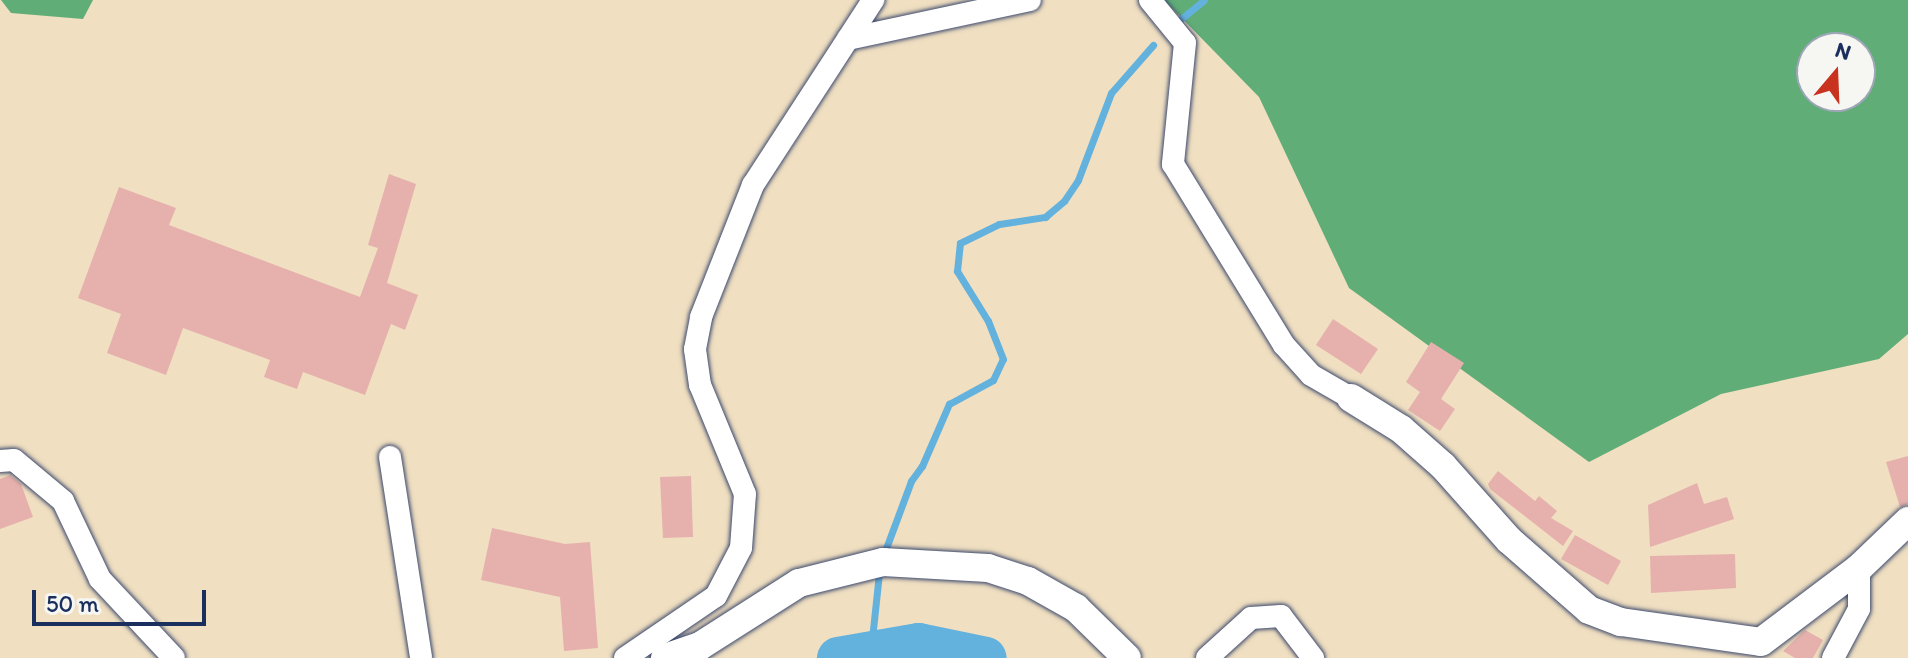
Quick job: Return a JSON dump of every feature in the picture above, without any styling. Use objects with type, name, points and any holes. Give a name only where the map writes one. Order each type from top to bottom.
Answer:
[{"type":"street","points":[[625,658],[716,596],[741,548],[745,494],[700,385],[695,349],[701,317],[753,185],[873,0]]},
{"type":"street","points":[[848,39],[1030,0]]},
{"type":"street","points":[[1150,0],[1185,43],[1173,164],[1284,345],[1311,375],[1401,429],[1433,457],[1509,540],[1589,610],[1621,622],[1761,642],[1859,568],[1908,521]]},
{"type":"street","points":[[390,457],[421,658]]},
{"type":"street","points":[[0,461],[14,460],[63,501],[100,579],[174,658]]},
{"type":"street","points":[[665,658],[700,646],[799,583],[863,563],[883,562],[988,568],[1028,581],[1076,608],[1127,658]]},
{"type":"street","points":[[1833,658],[1859,609],[1859,568]]},
{"type":"street","points":[[1207,658],[1251,618],[1281,616],[1313,658]]},
{"type":"green space","points":[[1,0],[93,0],[83,19],[11,13]]},
{"type":"green space","points":[[1164,0],[1908,0],[1908,334],[1879,359],[1721,394],[1589,462],[1349,288],[1259,97]]},
{"type":"building","points":[[389,174],[416,184],[387,283],[418,295],[405,330],[391,324],[365,395],[303,372],[297,389],[264,377],[270,360],[183,328],[166,375],[107,353],[121,314],[78,298],[119,187],[176,208],[169,225],[360,297],[378,248],[368,245]]},
{"type":"building","points":[[1333,319],[1378,349],[1361,374],[1316,345]]},
{"type":"building","points":[[1431,342],[1464,363],[1441,399],[1455,409],[1440,431],[1408,410],[1420,392],[1406,382]]},
{"type":"building","points":[[1908,456],[1908,504],[1900,507],[1886,462]]},
{"type":"building","points":[[1498,471],[1535,501],[1539,496],[1557,511],[1551,518],[1573,531],[1563,546],[1490,489],[1488,484]]},
{"type":"building","points":[[10,475],[21,484],[33,517],[0,529],[0,479]]},
{"type":"building","points":[[691,476],[693,537],[663,538],[660,477]]},
{"type":"building","points":[[1697,483],[1704,504],[1727,497],[1734,519],[1650,547],[1648,505]]},
{"type":"building","points":[[492,528],[565,544],[590,542],[598,648],[564,651],[560,597],[481,580]]},
{"type":"building","points":[[1575,535],[1621,561],[1608,585],[1561,559]]},
{"type":"building","points":[[1735,554],[1736,588],[1651,593],[1650,556]]},
{"type":"building","points":[[1805,630],[1823,640],[1813,658],[1795,658],[1783,651]]},
{"type":"waterway","points":[[1182,18],[1204,0]]},
{"type":"waterway","points":[[885,551],[911,481],[922,466],[949,404],[993,380],[1003,359],[988,321],[957,271],[960,243],[999,224],[1045,217],[1064,201],[1078,180],[1111,93],[1153,45]]},
{"type":"waterway","points":[[871,648],[879,573]]},
{"type":"waterway","points":[[838,658],[919,644],[986,658]]}]
